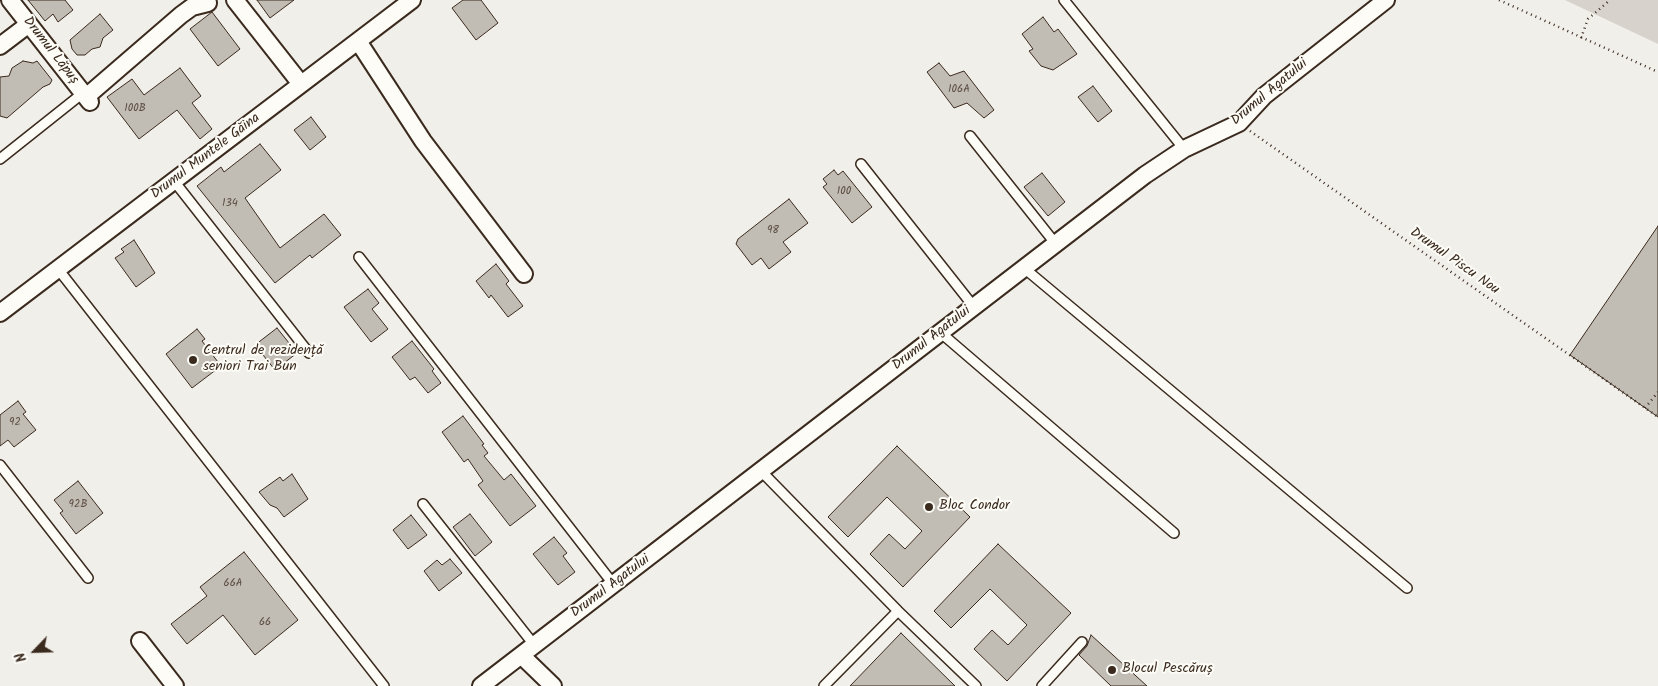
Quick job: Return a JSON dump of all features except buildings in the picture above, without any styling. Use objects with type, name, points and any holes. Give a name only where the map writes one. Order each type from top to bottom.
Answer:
[{"type":"street","points":[[235,0],[301,84]]},
{"type":"street","name":"Drumul Muntele Găina","points":[[0,313],[412,0]]},
{"type":"street","name":"Drumul Agatului","points":[[481,686],[762,472],[1145,174],[1184,149],[1239,123],[1264,96],[1386,0]]},
{"type":"street","name":"Drumul Lăpuș","points":[[13,1],[86,98]]},
{"type":"street","points":[[86,98],[181,15],[192,7],[208,3]]},
{"type":"street","points":[[0,46],[29,24]]},
{"type":"street","points":[[358,41],[423,141],[524,274]]},
{"type":"street","points":[[140,641],[175,686]]},
{"type":"street","points":[[528,651],[554,686]]},
{"type":"lane","points":[[1064,0],[1184,149]]},
{"type":"lane","points":[[0,159],[86,98]]},
{"type":"lane","points":[[970,136],[1055,244]]},
{"type":"lane","points":[[861,164],[974,306]]},
{"type":"lane","points":[[174,181],[309,353]]},
{"type":"lane","points":[[359,257],[614,586]]},
{"type":"lane","points":[[1024,268],[1407,588]]},
{"type":"lane","points":[[58,269],[384,686]]},
{"type":"lane","points":[[941,333],[1174,533]]},
{"type":"lane","points":[[0,465],[88,578]]},
{"type":"lane","points":[[762,472],[898,611],[976,686]]},
{"type":"lane","points":[[423,504],[528,651]]},
{"type":"lane","points":[[824,686],[898,611]]},
{"type":"lane","points":[[1042,686],[1082,642]]},
{"type":"path","points":[[1499,0],[1658,72]]},
{"type":"path","points":[[1582,38],[1588,19],[1596,10],[1610,0]]},
{"type":"path","name":"Drumul Piscu Nou","points":[[1239,123],[1658,418]]},
{"type":"path","points":[[1645,408],[1658,392]]},
{"type":"shaded area","points":[[1565,0],[1658,0],[1658,44]]},
{"type":"place","name":"Centrul de rezidență seniori Trai Bun","points":[[193,360]]},
{"type":"place","name":"Bloc Condor","points":[[929,507]]},
{"type":"place","name":"Blocul Pescăruș","points":[[1112,670]]}]
